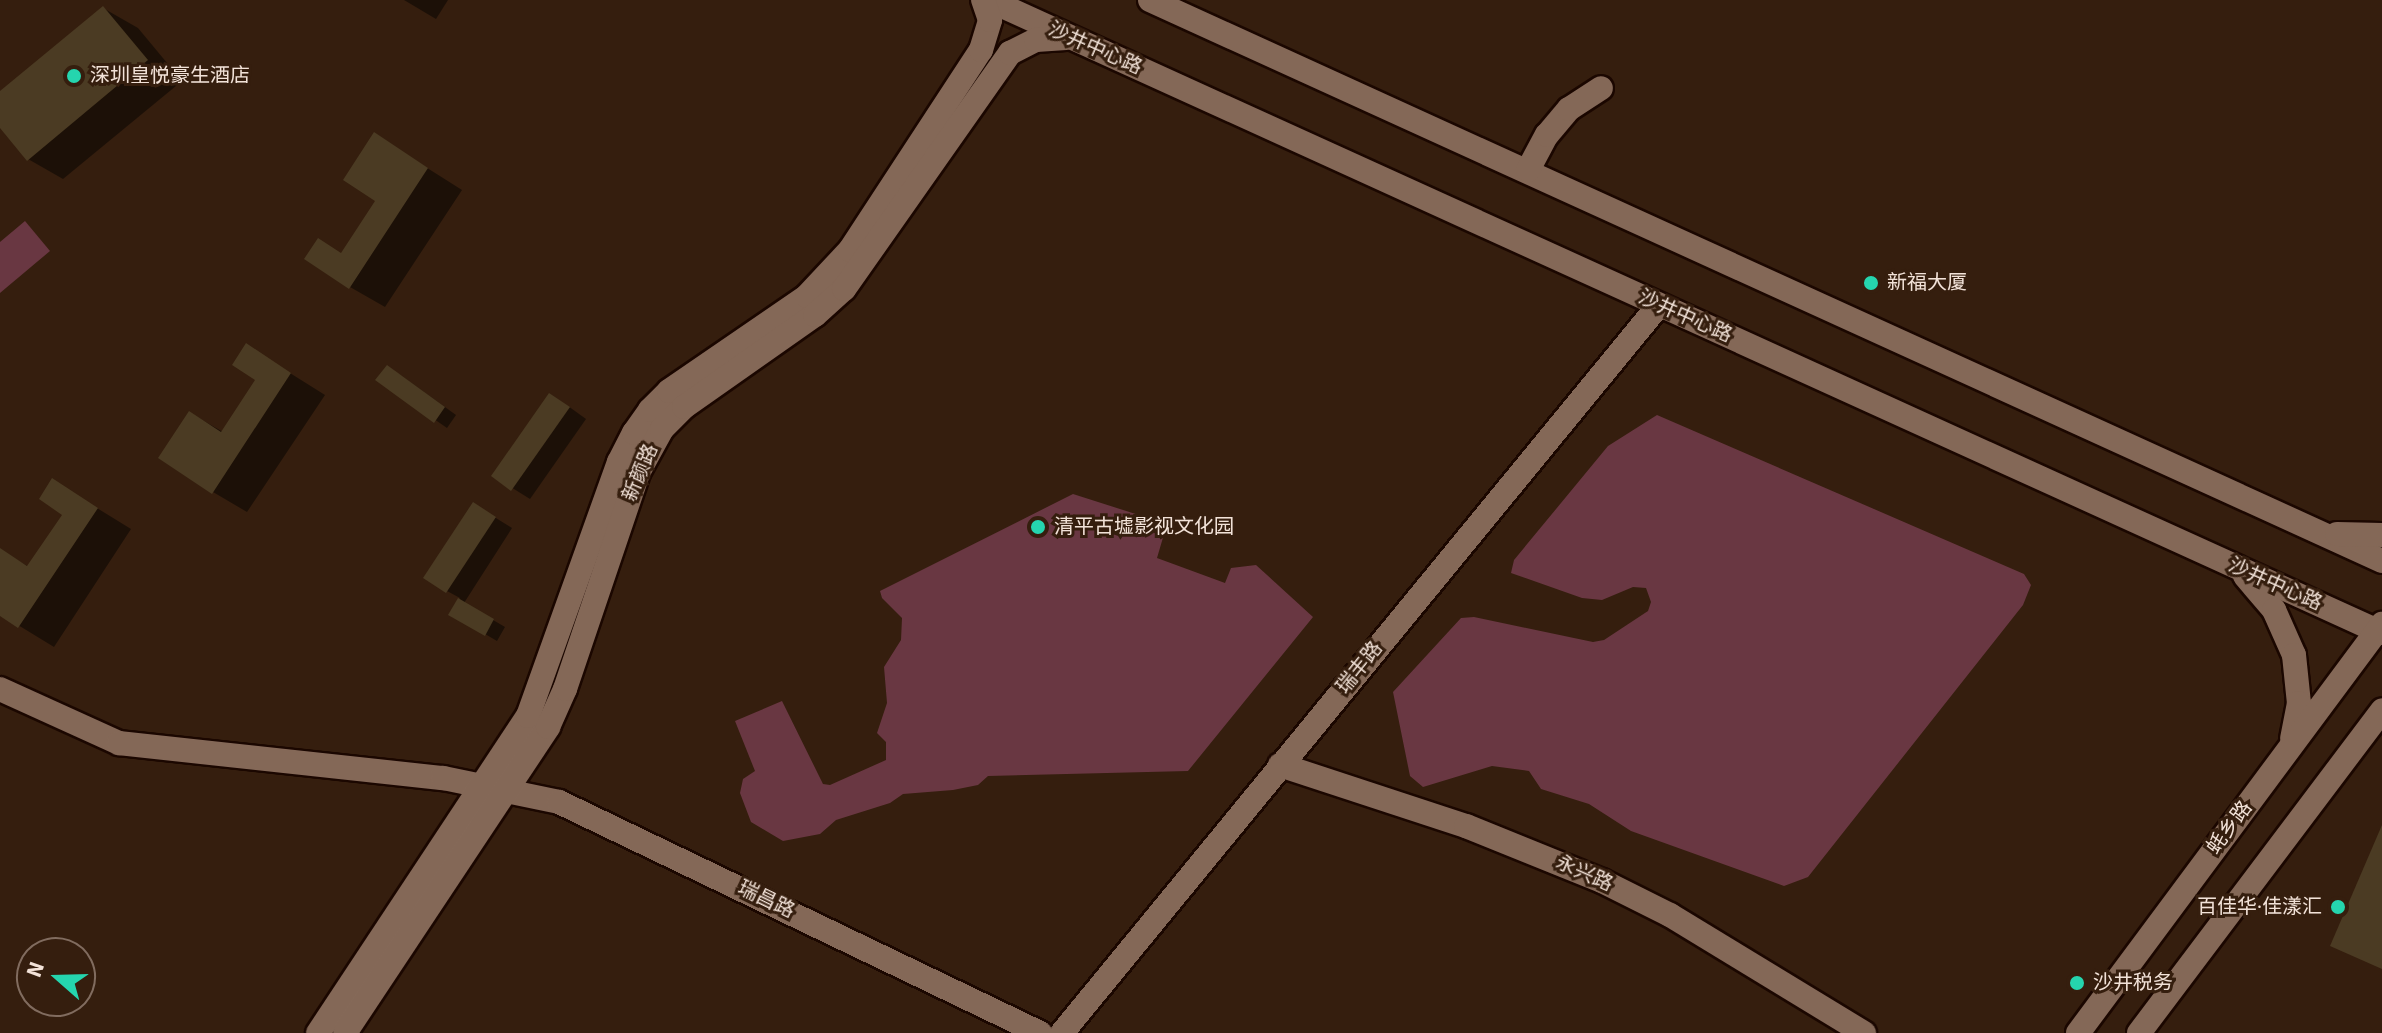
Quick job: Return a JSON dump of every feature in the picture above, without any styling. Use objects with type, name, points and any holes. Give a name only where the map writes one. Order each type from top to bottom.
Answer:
[{"type":"street","name":"新颜路","points":[[345,1033],[496,788],[544,678],[619,462],[634,433],[650,410],[669,391],[807,296],[850,250],[981,50],[990,20],[983,0]]},
{"type":"street","name":"沙井中心路","points":[[989,0],[2230,564],[2380,629]]},
{"type":"street","points":[[1150,0],[2382,561]]},
{"type":"street","name":"新颜路","points":[[318,1033],[557,708],[639,471],[662,429],[684,407],[815,315],[844,289],[1010,53],[1048,37],[1076,40]]},
{"type":"street","points":[[1528,170],[1547,135],[1569,109],[1601,88]]},
{"type":"street","name":"瑞丰路","points":[[1062,1033],[1659,305]]},
{"type":"street","points":[[2314,529],[2351,536],[2382,535]]},
{"type":"street","points":[[2230,564],[2269,602],[2294,655],[2299,703],[2288,751]]},
{"type":"street","name":"蚝乡路","points":[[2078,1033],[2380,629]]},
{"type":"street","name":"瑞昌路","points":[[0,689],[119,743],[496,788],[571,806],[1040,1033]]},
{"type":"street","points":[[2139,1033],[2378,718]]},
{"type":"street","name":"永兴路","points":[[1280,765],[1466,826],[1602,881],[1670,915],[1864,1033]]},
{"type":"shaded area","points":[[25,221],[50,251],[0,293],[0,242]]},
{"type":"shaded area","points":[[1657,415],[2024,574],[2031,585],[2023,605],[1808,877],[1784,886],[1631,831],[1589,804],[1541,789],[1529,771],[1492,766],[1423,787],[1410,776],[1393,692],[1461,618],[1474,617],[1593,642],[1604,640],[1648,611],[1651,602],[1646,588],[1633,587],[1602,600],[1582,598],[1511,573],[1514,560],[1608,446]]},
{"type":"shaded area","points":[[1073,494],[1167,524],[1157,558],[1225,583],[1231,568],[1256,565],[1313,617],[1188,771],[988,776],[978,785],[903,794],[890,803],[836,820],[820,834],[783,841],[751,822],[740,793],[743,779],[755,771],[735,721],[782,701],[823,784],[830,785],[886,760],[886,742],[877,733],[887,703],[884,667],[901,640],[902,618],[882,598],[880,591]]},
{"type":"building","name":"深圳皇悦豪生酒店","points":[[103,6],[148,60],[27,161],[0,128],[0,91]]},
{"type":"building","points":[[374,132],[428,168],[349,289],[304,259],[318,238],[341,253],[375,201],[343,180]]},
{"type":"building","points":[[246,343],[291,373],[212,494],[158,458],[189,411],[221,432],[255,380],[232,365]]},
{"type":"building","points":[[387,365],[445,407],[434,423],[375,380]]},
{"type":"building","points":[[549,393],[570,407],[511,491],[491,476]]},
{"type":"building","points":[[52,478],[98,508],[18,628],[0,616],[0,548],[27,566],[62,515],[39,499]]},
{"type":"building","points":[[473,502],[496,517],[446,593],[423,578]]},
{"type":"building","points":[[458,598],[494,619],[485,636],[448,615]]},
{"type":"building","points":[[2382,825],[2382,969],[2330,946]]},
{"type":"place","name":"深圳皇悦豪生酒店","points":[[74,76]]},
{"type":"place","name":"新福大厦","points":[[1871,283]]},
{"type":"place","name":"清平古墟影视文化园","points":[[1038,527]]},
{"type":"place","name":"百佳华·佳漾汇","points":[[2338,907]]},
{"type":"place","name":"沙井税务","points":[[2077,983]]}]
